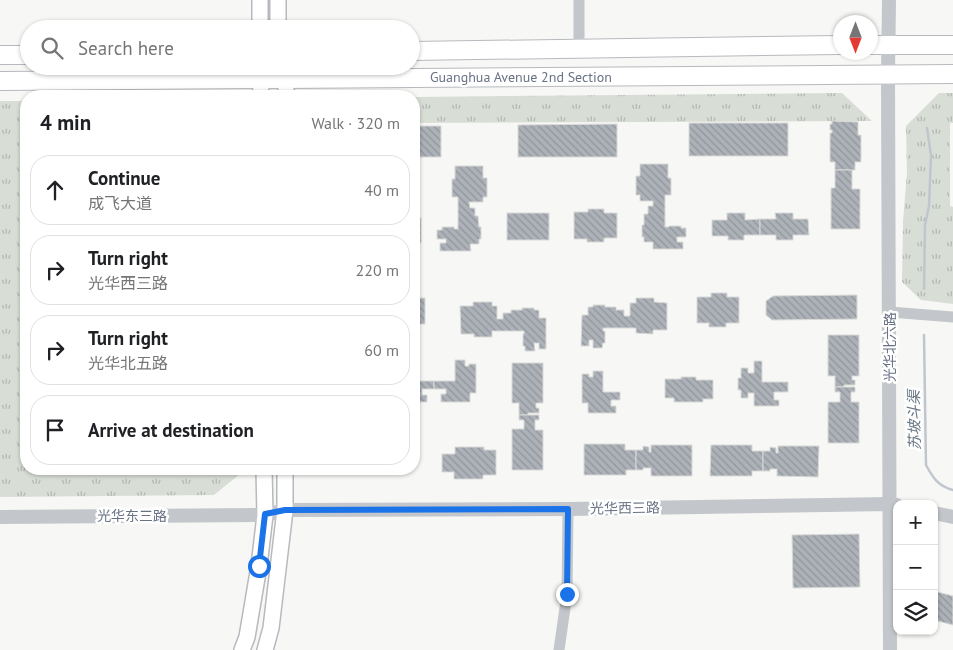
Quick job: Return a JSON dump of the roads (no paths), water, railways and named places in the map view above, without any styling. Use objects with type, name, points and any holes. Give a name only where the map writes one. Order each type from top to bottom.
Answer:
[{"type":"main road","points":[[260,0],[260,20]]},
{"type":"main road","points":[[278,0],[278,20]]},
{"type":"main road","name":"Guanghua Avenue 2nd Section","points":[[420,51],[833,45]]},
{"type":"main road","points":[[878,45],[953,45]]},
{"type":"main road","points":[[0,55],[20,55]]},
{"type":"main road","name":"Guanghua Avenue 2nd Section","points":[[420,73],[888,76],[953,74]]},
{"type":"main road","name":"Guanghua Avenue 2nd Section","points":[[0,81],[260,80],[275,75]]},
{"type":"main road","points":[[284,75],[286,90]]},
{"type":"main road","points":[[242,650],[247,637],[259,566],[265,514],[264,475]]},
{"type":"main road","points":[[265,650],[271,628],[285,510],[285,475]]},
{"type":"street","points":[[579,0],[579,49]]},
{"type":"street","name":"光华北六路","points":[[888,0],[890,312],[894,500]]},
{"type":"street","points":[[890,312],[953,317]]},
{"type":"street","name":"光华西三路","points":[[265,514],[285,510],[893,505]]},
{"type":"street","points":[[559,650],[567,594],[568,509]]},
{"type":"street","name":"光华东三路","points":[[0,516],[265,514]]},
{"type":"street","points":[[938,514],[953,517]]},
{"type":"street","name":"光华北六路","points":[[890,650],[893,541]]},
{"type":"waterway","name":"苏坡斗渠","points":[[924,289],[925,225],[929,206],[931,155],[927,128]]},
{"type":"waterway","name":"苏坡斗渠","points":[[924,335],[926,465],[936,481],[953,490]]}]
